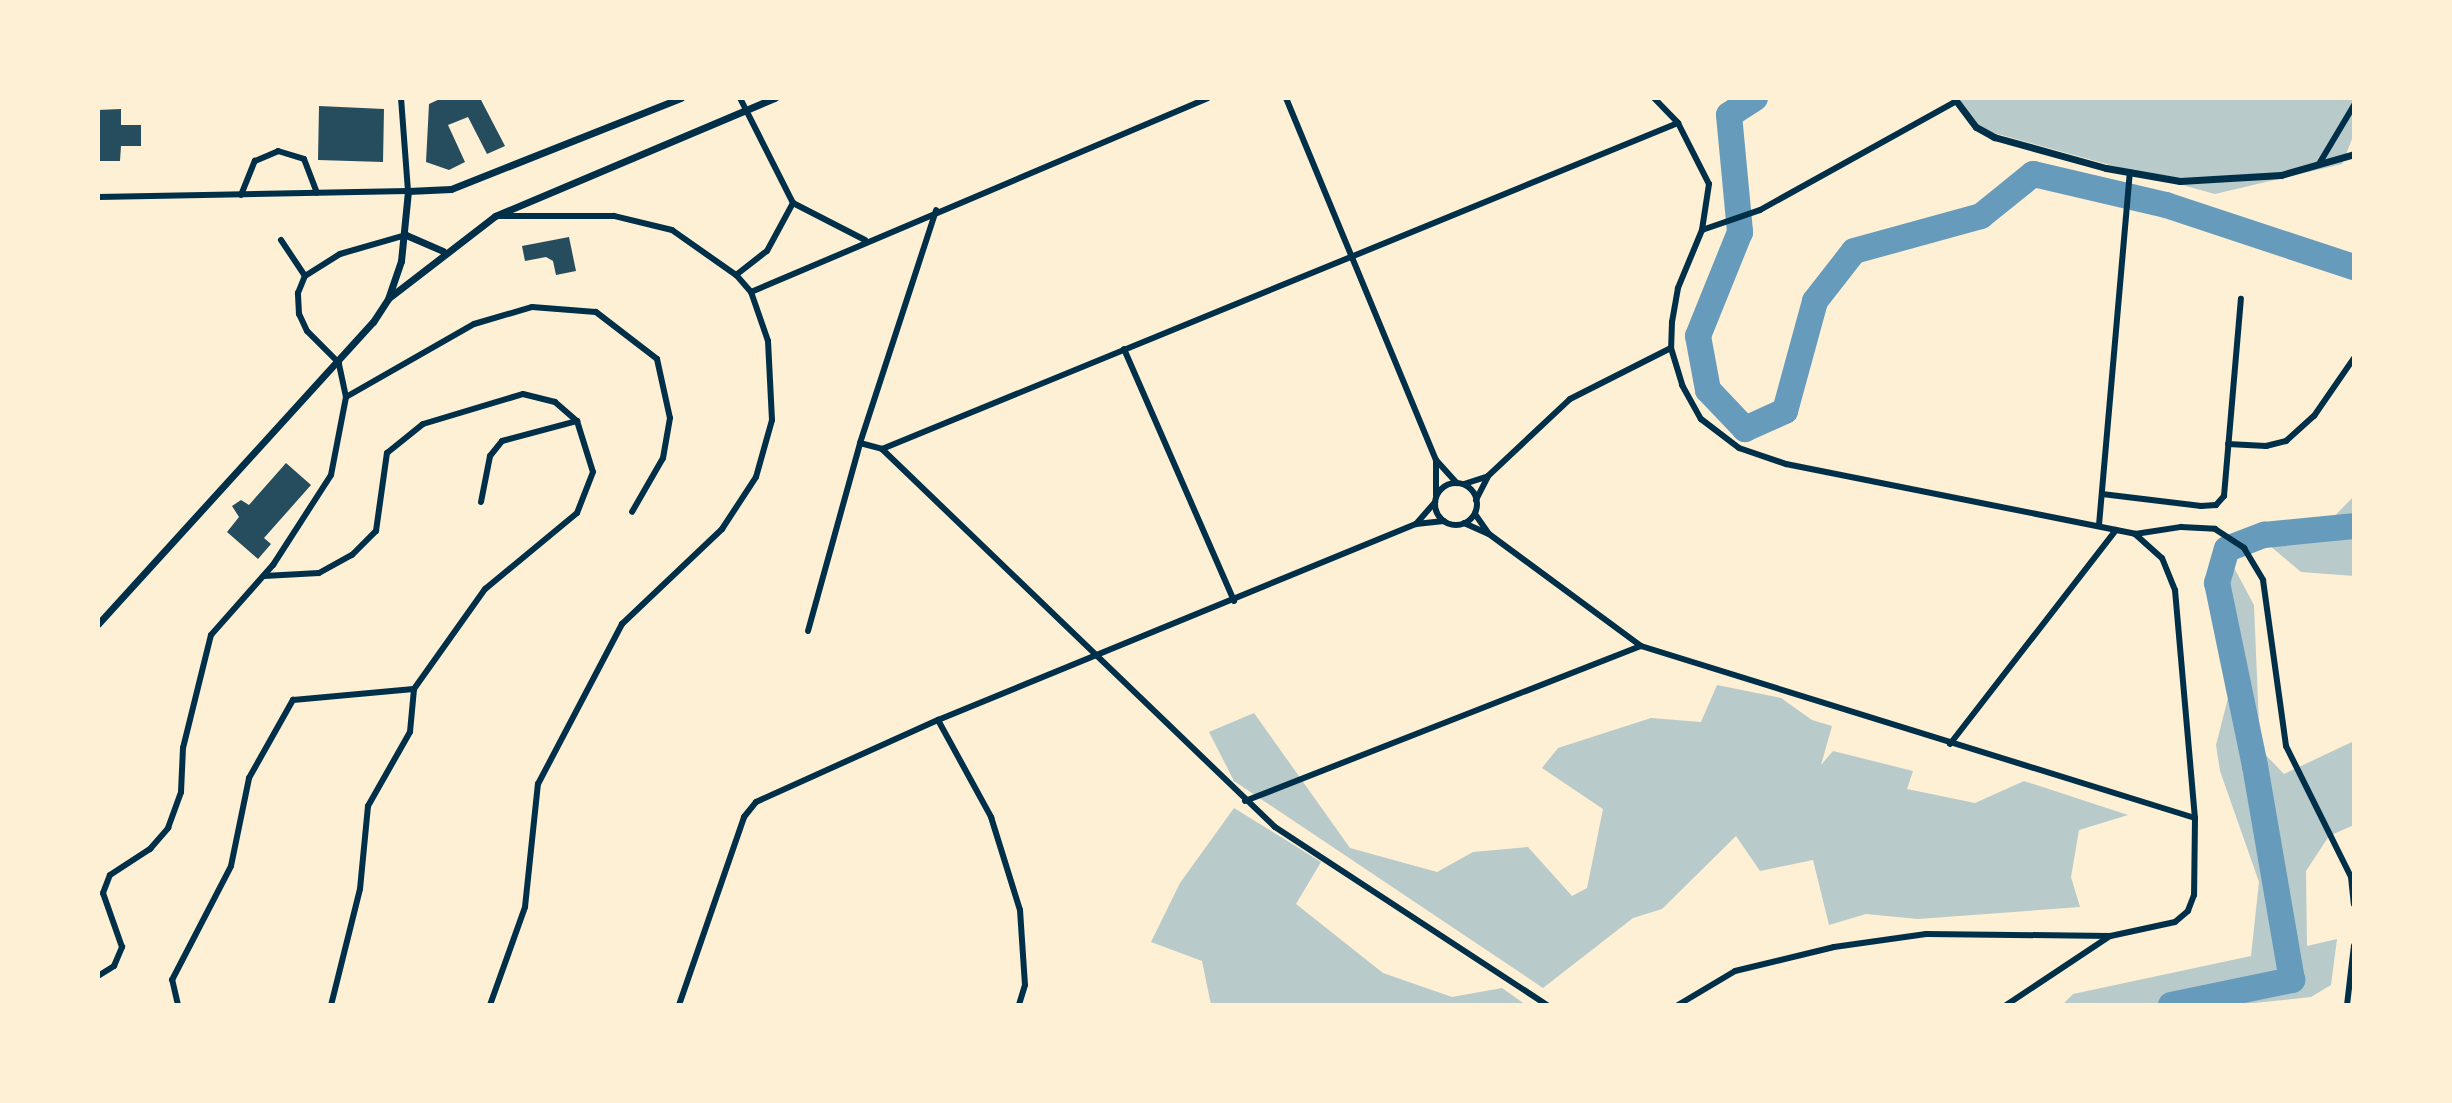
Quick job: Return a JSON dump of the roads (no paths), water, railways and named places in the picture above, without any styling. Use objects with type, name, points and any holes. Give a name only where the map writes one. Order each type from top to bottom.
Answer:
[{"type":"street","points":[[388,299],[407,225],[408,191],[401,98]]},
{"type":"street","points":[[98,197],[451,189],[681,98]]},
{"type":"street","points":[[98,624],[339,363],[388,299],[443,251],[495,216],[775,98]]},
{"type":"street","points":[[751,292],[865,240],[1207,98]]},
{"type":"street","points":[[1286,98],[1354,255],[1436,460],[1436,499],[1444,521]]},
{"type":"street","points":[[1654,98],[1678,123],[1709,184],[1702,230],[1678,288],[1671,348],[1682,385],[1701,419],[1739,448],[1786,464],[2135,534],[2181,527],[2215,529],[2244,548],[2263,580],[2286,746],[2351,877],[2354,904]]},
{"type":"street","points":[[740,100],[793,203],[865,240]]},
{"type":"street","points":[[1702,230],[1760,210],[1954,100],[1976,127],[1994,137],[2130,172],[2221,182],[2319,164],[2354,154]]},
{"type":"street","points":[[2319,164],[2354,105]]},
{"type":"street","points":[[882,449],[1678,123]]},
{"type":"street","points":[[241,195],[255,161],[278,151],[304,159],[317,193]]},
{"type":"street","points":[[2099,525],[2130,172]]},
{"type":"street","points":[[736,275],[767,251],[793,203]]},
{"type":"street","points":[[808,631],[860,443],[936,210]]},
{"type":"street","points":[[490,1005],[525,907],[538,784],[622,624],[722,529],[756,477],[772,420],[768,341],[751,292],[736,275],[672,230],[614,216],[495,216]]},
{"type":"street","points":[[98,976],[114,966],[122,947],[103,893],[110,875],[150,849],[168,828],[181,792],[183,748],[211,635],[264,576],[331,475],[346,397],[339,363],[307,331],[299,314],[298,293],[305,276],[340,254],[406,235],[443,251]]},
{"type":"street","points":[[281,240],[305,276]]},
{"type":"street","points":[[2102,494],[2216,505],[2224,496],[2241,299]]},
{"type":"street","points":[[346,397],[474,324],[532,307],[596,312],[657,359],[670,418],[663,458],[632,512]]},
{"type":"street","points":[[1489,534],[1475,514],[1476,500],[1488,476],[1570,399],[1671,348]]},
{"type":"street","points":[[1124,349],[1234,601]]},
{"type":"street","points":[[2228,444],[2266,446],[2286,441],[2314,416],[2354,358]]},
{"type":"street","points":[[264,576],[319,573],[352,555],[376,531],[387,453],[423,424],[523,394],[555,402],[577,421],[593,472],[577,513],[485,589],[414,689],[410,732],[368,806],[360,889],[331,1005]]},
{"type":"street","points":[[481,502],[490,456],[502,441],[577,421]]},
{"type":"street","points":[[860,443],[882,449],[1275,827],[1547,1005]]},
{"type":"street","points":[[1436,460],[1476,500]]},
{"type":"street","points":[[1416,524],[1436,499],[1460,484],[1488,476]]},
{"type":"street","points":[[1464,523],[1475,514]]},
{"type":"street","points":[[679,1005],[749,808],[938,720],[1416,524],[1444,521],[1464,523],[1489,534],[1641,646],[2195,818]]},
{"type":"street","points":[[1950,744],[2116,530]]},
{"type":"street","points":[[1678,1005],[1735,971],[1834,947],[1926,934],[2110,936],[2175,922],[2188,911],[2194,895],[2195,818],[2175,590],[2162,558],[2135,534]]},
{"type":"street","points":[[1245,801],[1641,646]]},
{"type":"street","points":[[178,1005],[172,980],[231,866],[249,778],[293,700],[414,689]]},
{"type":"street","points":[[938,720],[991,817],[1020,910],[1025,985],[1019,1005]]},
{"type":"street","points":[[2006,1005],[2110,936]]},
{"type":"street","points":[[2347,1005],[2354,945]]},
{"type":"waterway","points":[[1755,98],[1729,115],[1740,232],[1698,336],[1708,390],[1745,429],[1785,411],[1815,301],[1854,251],[1981,216],[2033,174],[2166,205],[2354,267]]},
{"type":"waterway","points":[[2171,1005],[2292,980],[2255,766],[2217,583],[2227,549],[2264,535],[2354,526]]}]
